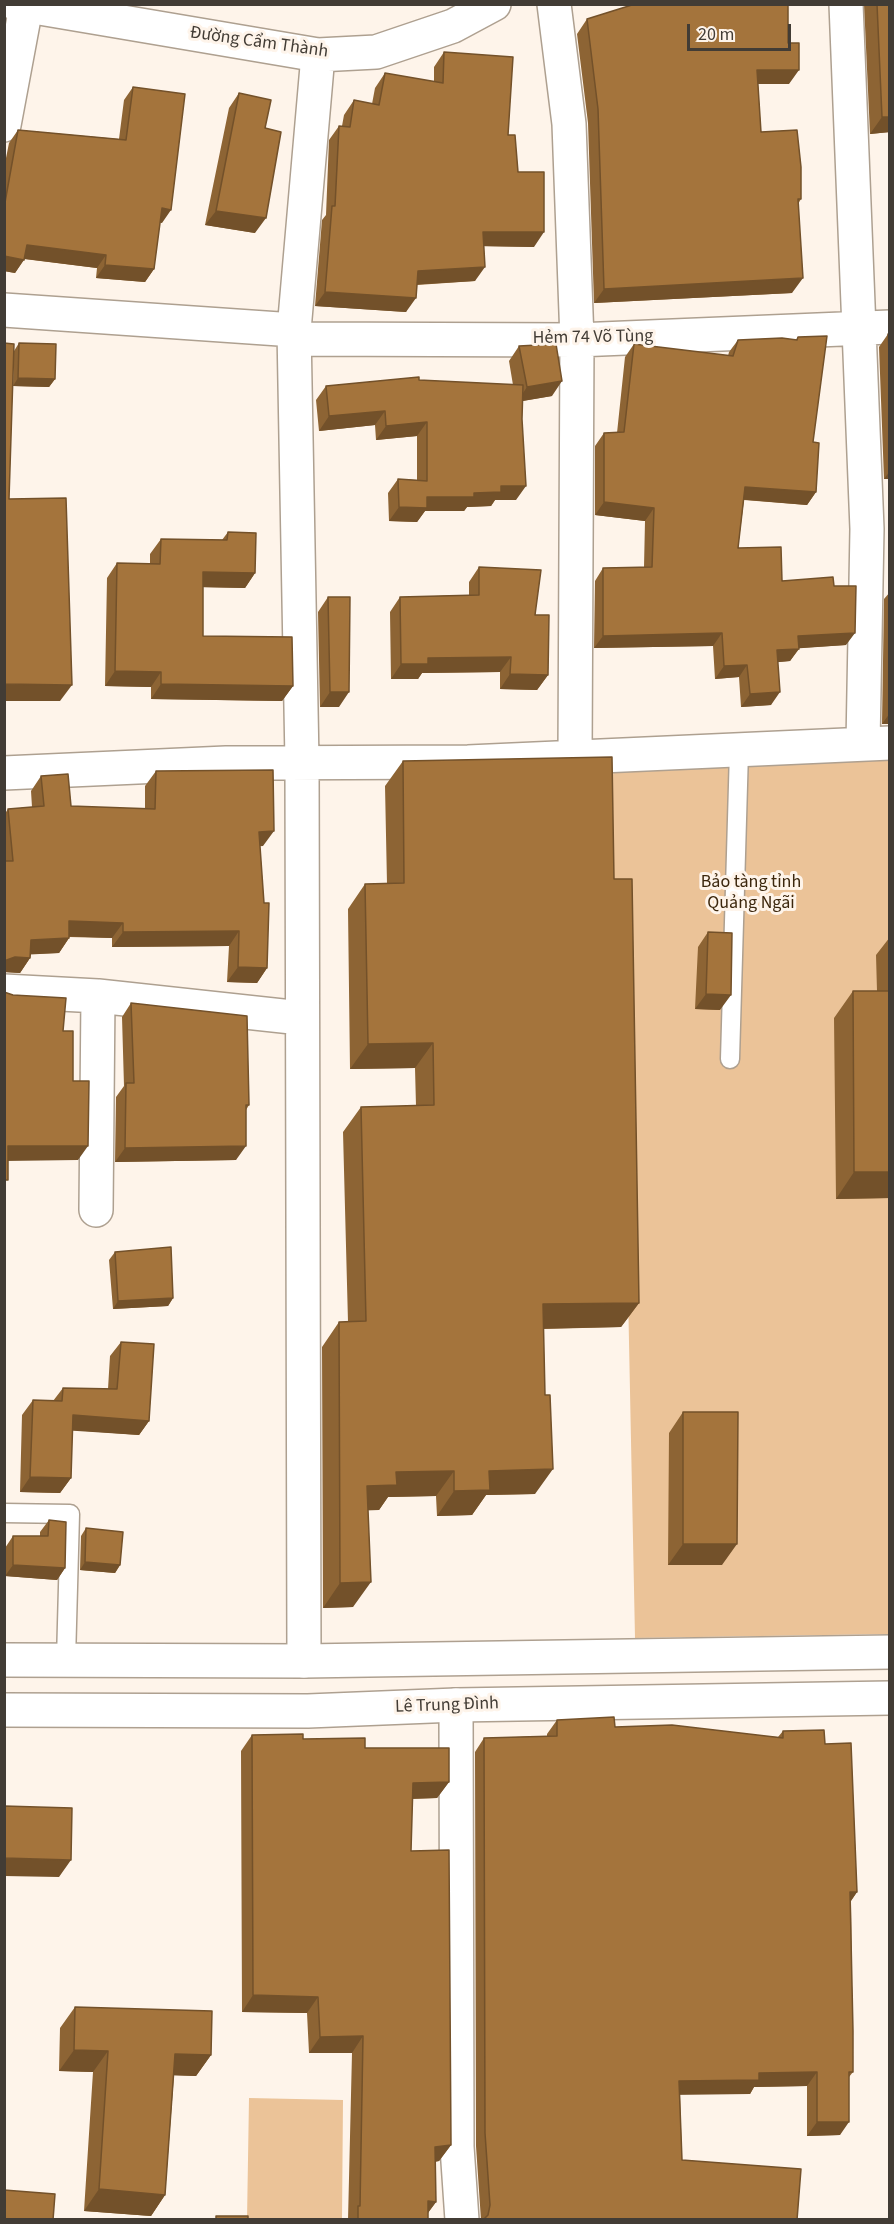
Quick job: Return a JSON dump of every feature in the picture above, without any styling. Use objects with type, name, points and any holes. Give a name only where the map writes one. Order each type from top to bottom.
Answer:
[{"type":"street","name":"Đường Cẩm Thành","points":[[21,6],[318,55],[376,52],[453,26],[494,4]]},
{"type":"street","points":[[554,4],[569,124],[577,340],[574,756]]},
{"type":"street","points":[[4,773],[226,762],[468,762],[876,743],[867,529],[874,328],[846,4]]},
{"type":"street","points":[[4,125],[21,6]]},
{"type":"street","points":[[308,1711],[304,1661],[302,762],[295,335],[318,55]]},
{"type":"street","name":"Hẻm 74 Võ Tùng","points":[[4,310],[295,335],[577,340],[874,328]]},
{"type":"street","points":[[4,991],[98,996],[301,1018]]},
{"type":"street","points":[[96,1210],[98,996]]},
{"type":"street","points":[[4,1660],[304,1661],[890,1652]]},
{"type":"street","name":"Lê Trung Đình","points":[[4,1710],[308,1711],[456,1705],[890,1698]]},
{"type":"street","points":[[456,1705],[457,2147],[462,2220]]},
{"type":"lane","points":[[730,1059],[739,751]]},
{"type":"lane","points":[[4,1513],[70,1514],[66,1660]]},
{"type":"green space","name":"Bảo tàng tỉnh Quảng Ngãi","points":[[889,743],[889,1634],[635,1638],[626,1194],[605,757]]},
{"type":"green space","points":[[249,2098],[343,2100],[342,2219],[247,2220]]},
{"type":"building","points":[[635,4],[788,4],[788,43],[799,43],[799,70],[757,70],[761,132],[797,130],[801,167],[801,199],[798,199],[803,278],[604,289],[598,109],[587,19]]},
{"type":"building","points":[[877,4],[890,4],[890,117],[882,117]]},
{"type":"building","points":[[444,52],[513,57],[508,135],[515,135],[518,172],[544,172],[544,232],[483,232],[485,267],[418,271],[416,298],[325,292],[332,206],[335,206],[339,126],[350,127],[354,100],[379,105],[385,73],[443,83]]},
{"type":"building","points":[[133,87],[185,94],[171,210],[162,208],[154,269],[105,265],[106,255],[27,245],[24,260],[4,256],[4,208],[18,130],[126,140]]},
{"type":"building","points":[[239,93],[271,100],[265,128],[281,132],[266,218],[216,211]]},
{"type":"building","points":[[888,334],[890,334],[890,371]]},
{"type":"building","points":[[827,336],[813,442],[819,443],[816,492],[745,487],[738,548],[781,547],[782,581],[833,577],[834,586],[856,586],[855,633],[798,636],[799,649],[777,650],[780,692],[750,694],[747,665],[724,666],[722,633],[603,636],[603,568],[652,567],[654,508],[604,502],[604,433],[624,432],[634,344],[733,356],[738,340],[782,338],[797,340],[798,337]]},
{"type":"building","points":[[4,343],[14,344],[9,499],[66,498],[72,685],[4,684]]},
{"type":"building","points":[[19,343],[56,344],[55,379],[18,378]]},
{"type":"building","points":[[556,344],[562,381],[527,387],[519,346]]},
{"type":"building","points":[[419,377],[419,380],[523,385],[522,419],[526,486],[501,486],[501,492],[474,493],[474,497],[427,497],[427,508],[399,507],[398,479],[427,481],[427,422],[386,426],[385,411],[329,416],[326,386]]},
{"type":"building","points":[[228,532],[256,533],[255,573],[203,572],[203,636],[292,637],[293,686],[161,684],[161,672],[115,671],[117,563],[160,564],[161,539],[227,540]]},
{"type":"building","points":[[479,567],[541,570],[535,615],[549,615],[548,675],[510,674],[511,657],[428,658],[428,664],[401,664],[400,597],[479,595]]},
{"type":"building","points":[[328,597],[350,597],[349,692],[330,692]]},
{"type":"building","points":[[612,757],[614,879],[632,879],[639,1303],[543,1304],[545,1395],[550,1395],[553,1469],[489,1471],[490,1490],[454,1491],[454,1471],[396,1472],[397,1485],[367,1486],[371,1582],[340,1583],[339,1322],[366,1321],[361,1107],[434,1105],[433,1043],[368,1044],[365,884],[404,883],[403,761]]},
{"type":"building","points":[[273,770],[274,831],[259,832],[264,903],[269,903],[267,968],[238,967],[239,931],[123,932],[123,923],[69,921],[69,938],[31,940],[30,958],[15,957],[4,961],[4,861],[13,861],[8,809],[44,806],[41,776],[68,774],[71,806],[155,809],[156,771]]},
{"type":"building","points":[[708,932],[732,933],[731,995],[706,994]]},
{"type":"building","points":[[853,991],[890,991],[890,1172],[854,1172]]},
{"type":"building","points":[[4,992],[13,995],[66,998],[63,1031],[73,1031],[73,1081],[89,1081],[88,1146],[8,1146],[8,1180],[4,1180]]},
{"type":"building","points":[[131,1003],[247,1016],[249,1105],[246,1105],[246,1146],[125,1148],[126,1083],[134,1083]]},
{"type":"building","points":[[171,1247],[173,1298],[118,1301],[115,1252]]},
{"type":"building","points":[[121,1342],[154,1344],[149,1421],[73,1415],[71,1478],[30,1477],[33,1400],[62,1401],[63,1388],[117,1389]]},
{"type":"building","points":[[683,1412],[738,1412],[737,1544],[683,1544]]},
{"type":"building","points":[[49,1520],[66,1522],[65,1568],[13,1565],[13,1536],[48,1536]]},
{"type":"building","points":[[86,1528],[123,1532],[120,1565],[85,1562]]},
{"type":"building","points":[[614,1717],[615,1727],[672,1725],[783,1738],[783,1731],[824,1730],[825,1744],[851,1743],[857,1892],[850,1892],[853,2072],[849,2072],[849,2122],[817,2122],[817,2072],[759,2073],[759,2080],[679,2081],[682,2160],[801,2169],[797,2220],[483,2220],[488,2215],[490,2205],[485,2133],[484,1738],[557,1736],[557,1720]]},
{"type":"building","points":[[303,1734],[303,1739],[365,1738],[365,1748],[449,1748],[449,1782],[413,1783],[411,1851],[449,1850],[451,2145],[435,2147],[436,2202],[428,2201],[428,2220],[358,2220],[363,2036],[320,2037],[318,1997],[253,1995],[252,1735]]},
{"type":"building","points":[[4,1806],[72,1808],[71,1860],[4,1858]]},
{"type":"building","points":[[75,2007],[212,2011],[211,2055],[175,2054],[165,2195],[99,2189],[108,2051],[74,2050]]},
{"type":"building","points":[[4,2190],[55,2194],[53,2220],[4,2220]]},
{"type":"building","points":[[216,2216],[248,2216],[248,2220],[216,2220]]}]
